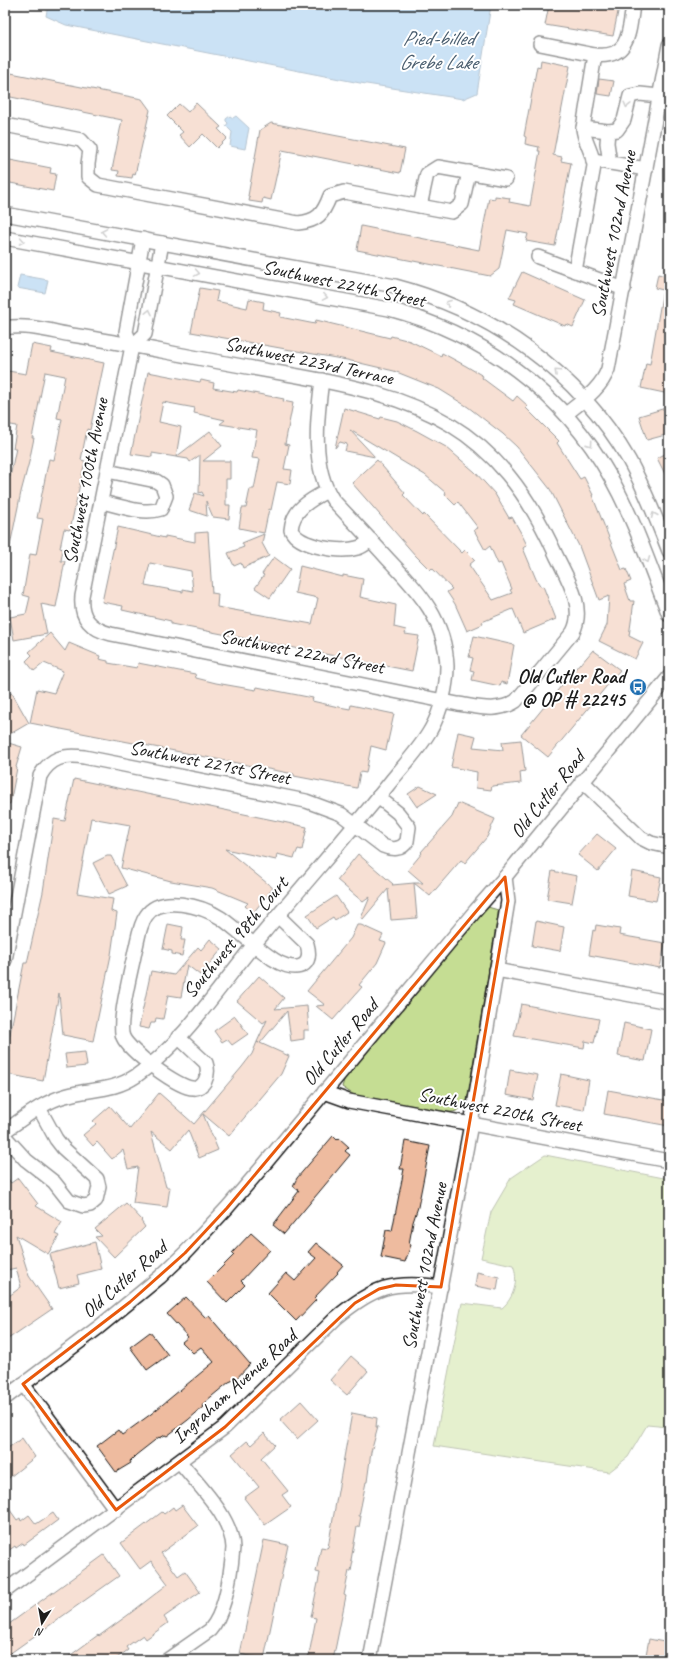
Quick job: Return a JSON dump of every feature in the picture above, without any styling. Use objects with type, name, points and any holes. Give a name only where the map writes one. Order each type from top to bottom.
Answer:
[{"type":"street","points":[[540,44],[595,55],[612,55],[622,47],[628,35],[633,5]]},
{"type":"street","name":"Southwest 102nd Avenue","points":[[566,414],[585,399],[601,383],[608,369],[669,45]]},
{"type":"street","points":[[575,271],[593,174],[593,160],[585,143],[583,128],[595,55]]},
{"type":"street","points":[[583,128],[608,131],[617,130],[622,124],[630,96],[634,94],[659,96]]},
{"type":"street","points":[[5,125],[81,140],[90,150],[88,177],[98,185],[298,223],[310,222],[324,212],[330,196],[344,192],[452,212],[462,204],[469,172]]},
{"type":"street","points":[[608,131],[607,143],[610,162]]},
{"type":"street","points":[[593,160],[646,169]]},
{"type":"street","points":[[420,206],[427,174],[438,166],[506,179]]},
{"type":"street","name":"Southwest 224th Street","points":[[5,214],[384,284],[430,296],[474,315],[516,340],[554,368],[585,399],[603,422],[629,461],[650,505],[669,551]]},
{"type":"street","name":"Southwest 224th Street","points":[[5,238],[365,304],[421,318],[456,332],[498,356],[536,385],[566,414],[593,448],[625,505],[669,615]]},
{"type":"street","name":"Southwest 100th Avenue","points":[[132,346],[126,332],[143,239]]},
{"type":"street","name":"Southwest 100th Avenue","points":[[88,623],[83,614],[82,596],[132,346],[144,334],[162,242]]},
{"type":"street","points":[[538,257],[624,288]]},
{"type":"street","name":"Southwest 223rd Terrace","points":[[5,328],[25,327],[322,380],[374,392],[429,412],[456,427],[483,448],[508,475],[522,493],[546,533],[576,604],[578,616],[575,627],[526,690],[509,705]]},
{"type":"street","points":[[322,380],[317,417],[317,440],[323,480],[327,491],[314,498],[295,514],[291,530],[296,538],[316,545],[340,550],[356,549],[370,540]]},
{"type":"street","points":[[102,502],[140,510],[155,511],[161,509],[166,496],[162,485],[156,481],[107,471]]},
{"type":"street","name":"Southwest 98th Court","points":[[5,1131],[39,1108],[66,1095],[121,1085],[150,1064],[178,1037],[378,797],[430,732],[442,700],[446,682],[447,664],[440,630],[434,616],[419,592],[333,500],[327,491]]},
{"type":"street","name":"Southwest 222nd Street","points":[[88,623],[111,634],[483,708],[498,708],[509,705]]},
{"type":"street","name":"Old Cutler Road","points":[[5,1398],[99,1327],[177,1261],[227,1208],[505,877],[669,676]]},
{"type":"street","name":"Southwest 221st Street","points":[[5,960],[40,776],[52,760],[64,756],[84,757],[299,800],[332,809],[355,824],[383,846],[394,849],[405,844],[409,833],[405,820],[378,797]]},
{"type":"street","points":[[582,781],[641,838],[651,843],[669,847]]},
{"type":"street","name":"Southwest 102nd Avenue","points":[[370,1660],[395,1520],[441,1287],[471,1124],[508,901],[505,877]]},
{"type":"street","points":[[178,1037],[206,1063],[207,1074],[203,1084],[193,1088],[186,1087],[150,1064],[129,1046],[123,1037],[122,1029],[139,934],[148,913],[158,906],[165,904],[202,910],[220,918],[288,968],[302,966],[308,955],[307,944],[278,916]]},
{"type":"street","points":[[496,970],[669,1002]]},
{"type":"street","name":"Southwest 220th Street","points":[[324,1092],[350,1101],[669,1161]]},
{"type":"street","points":[[5,1137],[26,1160],[54,1182],[69,1201],[83,1206],[96,1200],[99,1187],[97,1179],[63,1148],[56,1139],[39,1108]]},
{"type":"street","name":"Ingraham Avenue Road","points":[[5,1592],[180,1462],[231,1421],[336,1318],[355,1303],[379,1289],[396,1285],[413,1284],[441,1287]]},
{"type":"street","points":[[23,1384],[116,1510]]},
{"type":"street","points":[[167,1660],[210,1630],[215,1624],[221,1610],[233,1548],[233,1540],[226,1522],[180,1462]]},
{"type":"highlighted area","points":[[505,877],[508,901],[441,1287],[396,1285],[379,1289],[355,1303],[225,1427],[116,1510],[23,1384],[130,1302],[185,1253],[227,1208]]},
{"type":"green space","points":[[488,907],[498,910],[498,915],[467,1100],[463,1106],[456,1111],[447,1112],[354,1095],[342,1087],[345,1077]]},
{"type":"green space","points":[[545,1155],[669,1179],[669,1427],[647,1425],[628,1457],[609,1472],[434,1446],[462,1303],[502,1308],[510,1299],[514,1288],[516,1277],[513,1265],[481,1258],[491,1212],[511,1178]]},
{"type":"water","name":"Pied-billed Grebe Lake","points":[[48,5],[491,5],[477,93],[463,99],[360,83],[66,25],[46,16]]},
{"type":"water","points":[[230,116],[233,118],[236,116],[249,128],[245,149],[230,146],[232,132],[226,126],[228,123],[226,119]]},
{"type":"water","points":[[20,275],[48,280],[45,293],[17,288]]},
{"type":"building","points":[[549,5],[606,5],[619,7],[613,36],[545,25]]},
{"type":"building","points":[[541,60],[570,66],[553,155],[562,157],[561,161],[571,163],[555,246],[526,241],[528,234],[507,230],[499,269],[490,276],[357,250],[361,226],[479,250],[489,198],[495,199],[495,196],[510,198],[509,202],[530,206],[540,151],[538,151],[539,147],[525,144],[526,137],[524,136],[537,66],[540,67]]},
{"type":"building","points":[[11,73],[142,99],[150,110],[135,175],[133,174],[132,178],[118,176],[119,171],[112,170],[122,120],[6,96]]},
{"type":"building","points":[[599,79],[614,81],[611,96],[597,94]]},
{"type":"building","points":[[196,103],[221,127],[218,129],[227,138],[217,148],[203,134],[190,147],[179,135],[183,132],[167,116],[179,104],[188,112]]},
{"type":"building","points":[[271,123],[405,149],[400,173],[282,150],[271,200],[263,198],[262,203],[249,201],[250,197],[248,196],[260,130]]},
{"type":"building","points":[[5,159],[51,168],[50,173],[56,174],[53,191],[5,182]]},
{"type":"building","points":[[522,272],[585,300],[573,327],[566,324],[565,326],[514,304],[516,300],[509,298]]},
{"type":"building","points":[[658,274],[669,277],[669,394],[641,388],[646,363],[650,364],[663,290],[655,288]]},
{"type":"building","points":[[200,288],[218,291],[216,301],[247,308],[249,299],[264,302],[263,309],[281,313],[280,317],[315,324],[316,320],[390,338],[391,336],[410,341],[441,356],[442,353],[466,366],[483,376],[482,378],[513,401],[517,396],[528,406],[526,408],[559,441],[557,443],[580,479],[584,477],[593,495],[622,570],[626,569],[631,581],[624,584],[630,601],[634,601],[629,636],[643,643],[635,659],[599,641],[607,625],[609,596],[599,600],[579,546],[550,489],[517,447],[503,434],[468,407],[439,389],[394,371],[347,360],[191,332]]},
{"type":"building","points":[[32,344],[52,348],[51,352],[104,363],[90,430],[87,429],[81,460],[85,461],[70,530],[64,529],[60,548],[63,549],[61,561],[65,561],[56,607],[41,604],[47,634],[14,640],[10,617],[26,614],[30,597],[23,595],[30,554],[36,555],[43,519],[37,518],[49,459],[54,460],[62,419],[57,418],[65,376],[45,372],[32,438],[34,438],[10,546],[5,545],[5,482],[6,476],[10,477],[16,448],[13,448],[17,426],[5,424],[5,384],[8,371],[26,374]]},
{"type":"building","points":[[148,372],[200,382],[201,380],[214,383],[213,388],[237,392],[238,390],[284,399],[283,401],[293,403],[285,444],[289,445],[284,469],[292,470],[290,484],[277,482],[264,533],[239,528],[242,508],[246,508],[250,489],[254,489],[260,459],[252,458],[257,430],[220,424],[225,420],[194,413],[195,408],[163,402],[159,422],[181,427],[176,457],[152,453],[152,457],[131,454]]},
{"type":"building","points":[[669,407],[669,434],[647,440],[639,416]]},
{"type":"building","points":[[344,408],[380,419],[381,417],[397,421],[446,447],[475,472],[495,494],[509,518],[512,517],[521,533],[527,545],[523,548],[536,579],[541,587],[543,586],[556,619],[523,633],[513,609],[482,622],[483,624],[467,631],[455,604],[447,592],[452,589],[432,568],[430,570],[415,555],[352,483],[377,460],[405,493],[403,495],[423,516],[424,514],[462,553],[465,550],[475,560],[469,565],[493,600],[512,593],[510,590],[512,589],[501,563],[498,564],[490,546],[485,550],[474,530],[478,528],[458,502],[455,505],[445,495],[446,493],[425,475],[350,430],[375,457],[345,451],[347,444],[340,442],[335,448]]},
{"type":"building","points":[[210,431],[222,446],[203,461],[230,461],[230,479],[226,479],[226,505],[230,505],[229,519],[213,517],[206,501],[207,516],[189,510],[195,493],[204,496],[202,492],[199,493],[200,455],[190,462],[188,459],[176,457]]},
{"type":"building","points":[[669,452],[669,482],[657,458]]},
{"type":"building","points":[[118,527],[165,538],[165,536],[195,542],[195,533],[208,532],[212,593],[218,594],[217,607],[312,624],[318,598],[295,593],[300,566],[343,577],[343,575],[363,579],[360,597],[396,605],[394,627],[406,630],[405,634],[419,636],[412,671],[171,624],[171,621],[122,610],[123,606],[102,602]],"holes":[[[150,563],[191,571],[193,591],[183,589],[183,592],[145,585]]]},
{"type":"building","points":[[264,534],[262,543],[269,556],[243,568],[241,563],[234,566],[228,553],[244,547],[242,543]]},
{"type":"building","points":[[274,557],[290,569],[270,598],[255,588],[264,575],[262,574]]},
{"type":"building","points":[[50,633],[65,651],[69,643],[100,656],[99,659],[108,661],[108,663],[137,668],[138,663],[195,674],[196,678],[216,683],[256,690],[257,687],[313,698],[312,701],[334,706],[350,709],[351,705],[394,714],[386,750],[371,746],[366,773],[360,772],[357,788],[294,776],[294,774],[30,723],[37,689],[54,693],[63,671],[44,663],[34,671],[26,661],[32,655],[29,652]]},
{"type":"building","points":[[474,636],[514,645],[507,684],[501,682],[500,686],[472,680],[474,671],[470,670],[473,658],[469,657]]},
{"type":"building","points":[[593,650],[620,670],[548,757],[521,735],[580,663],[581,664]]},
{"type":"building","points":[[12,693],[29,723],[5,737],[5,697]]},
{"type":"building","points":[[458,732],[476,736],[473,747],[503,750],[502,742],[521,740],[525,771],[520,772],[521,783],[492,786],[491,790],[476,788],[477,772],[451,767]]},
{"type":"building","points":[[5,742],[22,747],[16,767],[10,804],[5,803]]},
{"type":"building","points":[[74,779],[307,827],[302,850],[298,849],[294,858],[277,854],[276,860],[225,849],[273,888],[253,913],[245,906],[248,903],[212,888],[171,881],[121,868],[130,825],[91,818],[77,893],[113,899],[111,911],[117,913],[111,955],[93,1041],[63,1035],[59,993],[43,1081],[6,1074],[10,1050],[7,1049],[24,963],[27,963],[43,892],[54,819],[65,821]]},
{"type":"building","points":[[420,786],[437,794],[417,807],[408,794]]},
{"type":"building","points":[[458,803],[495,819],[487,837],[465,863],[461,860],[430,896],[414,883],[423,883],[408,870],[422,853],[421,852],[452,817]]},
{"type":"building","points":[[597,834],[616,849],[598,871],[578,855]]},
{"type":"building","points":[[358,854],[393,884],[392,885],[414,883],[417,918],[391,920],[388,889],[363,919],[361,918],[370,897],[363,902],[337,880]]},
{"type":"building","points":[[107,856],[111,856],[127,886],[109,894],[93,863]]},
{"type":"building","points":[[552,871],[577,876],[572,903],[547,899]]},
{"type":"building","points":[[632,871],[661,877],[656,901],[628,896]]},
{"type":"building","points":[[336,896],[347,912],[335,920],[333,917],[316,928],[307,915]]},
{"type":"building","points":[[536,921],[564,927],[560,951],[532,946]]},
{"type":"building","points":[[168,924],[183,927],[181,940],[185,940],[182,956],[172,954],[172,951],[163,949]]},
{"type":"building","points":[[357,925],[361,925],[383,935],[380,941],[386,943],[377,963],[359,985],[362,987],[333,1020],[316,1006],[325,1005],[307,991],[351,938]]},
{"type":"building","points":[[596,925],[620,929],[619,935],[665,943],[660,968],[589,955],[593,930],[595,931]]},
{"type":"building","points":[[210,939],[222,949],[200,975],[187,965],[181,997],[168,995],[163,1019],[156,1018],[155,1023],[151,1023],[149,1029],[139,1027],[151,971],[174,975],[198,947],[201,950]]},
{"type":"building","points":[[259,976],[284,998],[275,1009],[307,1006],[309,1030],[304,1030],[304,1039],[291,1041],[287,1011],[260,1043],[289,1056],[281,1074],[229,1136],[203,1114],[218,1150],[199,1158],[188,1130],[172,1149],[151,1132],[166,1187],[170,1187],[167,1207],[133,1203],[138,1167],[128,1169],[123,1150],[112,1159],[97,1142],[93,1146],[83,1135],[96,1124],[93,1121],[110,1106],[130,1129],[159,1093],[194,1124],[252,1054],[267,1020],[263,1023],[237,1001]]},
{"type":"building","points":[[521,1004],[599,1019],[594,1043],[585,1041],[584,1048],[514,1036]]},
{"type":"building","points":[[235,1016],[248,1034],[232,1045],[227,1039],[222,1042],[214,1031]]},
{"type":"building","points":[[624,1023],[651,1029],[645,1061],[618,1056]]},
{"type":"building","points":[[85,1052],[87,1066],[67,1068],[65,1054]]},
{"type":"building","points":[[510,1070],[538,1075],[533,1100],[506,1095]]},
{"type":"building","points":[[561,1074],[589,1080],[584,1110],[555,1105]]},
{"type":"building","points":[[608,1090],[669,1101],[669,1126],[604,1114]]},
{"type":"building","points":[[333,1136],[337,1140],[339,1138],[349,1147],[345,1151],[350,1155],[284,1234],[273,1225],[299,1191],[293,1186],[297,1178]]},
{"type":"building","points":[[405,1141],[430,1146],[418,1207],[413,1222],[409,1244],[411,1245],[405,1262],[381,1257],[386,1230],[392,1231],[404,1169],[400,1169]]},
{"type":"building","points":[[5,1175],[11,1183],[18,1178],[38,1204],[36,1206],[62,1222],[55,1234],[59,1236],[48,1254],[16,1235],[29,1276],[52,1309],[5,1341],[5,1299],[21,1287],[16,1268],[7,1270],[5,1264]]},
{"type":"building","points":[[126,1203],[142,1220],[141,1221],[145,1227],[114,1257],[95,1237],[102,1236],[95,1229]]},
{"type":"building","points":[[251,1233],[270,1250],[241,1281],[245,1285],[227,1303],[207,1282],[234,1255],[232,1253]]},
{"type":"building","points":[[95,1242],[101,1269],[77,1275],[79,1283],[59,1288],[50,1254]]},
{"type":"building","points":[[316,1243],[343,1265],[337,1272],[338,1273],[314,1298],[316,1300],[296,1321],[268,1293],[286,1273],[295,1281],[316,1258],[308,1252]]},
{"type":"building","points":[[477,1272],[499,1277],[497,1290],[475,1286]]},
{"type":"building","points":[[186,1297],[206,1318],[209,1316],[250,1364],[236,1379],[229,1382],[206,1401],[202,1406],[203,1407],[188,1420],[167,1436],[165,1435],[160,1438],[159,1437],[136,1455],[130,1461],[131,1463],[116,1472],[97,1446],[118,1430],[122,1435],[151,1414],[214,1362],[201,1347],[193,1353],[182,1342],[188,1337],[167,1314]]},
{"type":"building","points":[[150,1332],[168,1355],[147,1370],[130,1347]]},
{"type":"building","points":[[351,1356],[368,1371],[347,1395],[330,1380]]},
{"type":"building","points":[[301,1401],[318,1420],[297,1439],[280,1420]]},
{"type":"building","points":[[352,1413],[377,1418],[376,1427],[378,1427],[371,1452],[367,1482],[359,1516],[361,1516],[359,1527],[357,1527],[351,1560],[353,1561],[351,1571],[349,1571],[344,1595],[346,1596],[333,1660],[308,1660],[316,1618],[311,1617],[320,1573],[316,1572],[321,1547],[328,1547]]},
{"type":"building","points":[[264,1433],[275,1445],[261,1458],[288,1491],[282,1495],[291,1507],[265,1525],[244,1498],[259,1487],[232,1454],[247,1441],[251,1445]]},
{"type":"building","points":[[22,1438],[35,1457],[5,1481],[5,1450]]},
{"type":"building","points":[[5,1503],[17,1520],[20,1518],[21,1521],[29,1515],[36,1524],[53,1513],[58,1520],[24,1545],[23,1543],[16,1548],[15,1546],[5,1553]]},
{"type":"building","points":[[182,1505],[198,1526],[161,1553],[178,1576],[185,1571],[200,1592],[164,1617],[168,1623],[146,1639],[143,1635],[126,1647],[128,1650],[114,1660],[64,1660],[128,1615],[168,1584],[151,1561],[140,1569],[121,1543],[162,1512],[164,1514],[173,1507],[175,1510]]},
{"type":"building","points":[[264,1540],[288,1545],[264,1659],[240,1654]]},
{"type":"building","points":[[104,1555],[119,1576],[5,1657],[5,1627]]},
{"type":"building","points":[[649,1639],[669,1643],[669,1660],[645,1660]]},
{"type":"place","name":"Old Cutler Road @ OP # 22245","points":[[638,687]]}]
